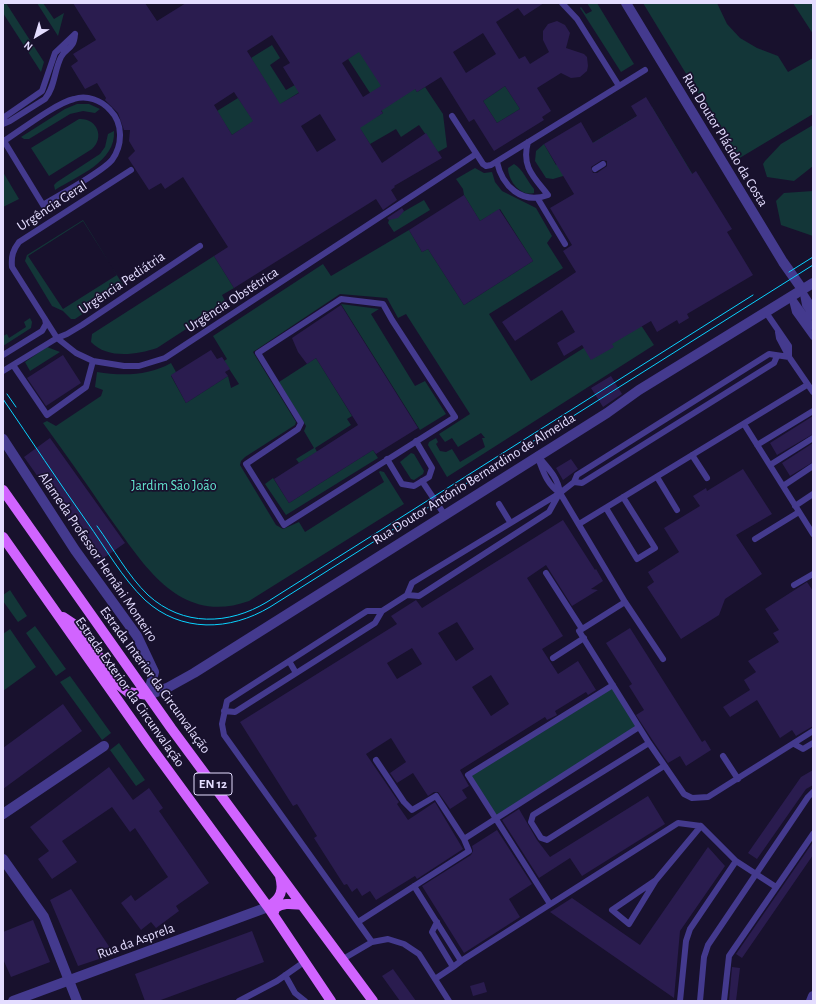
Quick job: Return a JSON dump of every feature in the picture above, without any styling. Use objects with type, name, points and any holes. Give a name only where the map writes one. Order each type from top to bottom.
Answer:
[{"type":"main road","name":"Estrada Interior da Circunvalação","points":[[3,490],[148,695],[373,1001]]},
{"type":"main road","name":"Estrada Exterior da Circunvalação","points":[[3,537],[148,743],[271,912],[331,1001]]},
{"type":"main road","points":[[58,614],[78,627],[119,685],[128,692],[148,695]]},
{"type":"main road","points":[[271,912],[281,896],[283,888],[279,872]]},
{"type":"main road","points":[[271,912],[281,904],[287,903],[302,905]]},
{"type":"street","name":"Rua Doutor Plácido da Costa","points":[[626,3],[779,256],[802,289]]},
{"type":"street","name":"Rua Doutor António Bernardino de Almeida","points":[[148,695],[167,688],[194,673],[813,282]]},
{"type":"street","name":"Alameda Professor Hernâni Monteiro","points":[[3,439],[75,550],[137,636],[154,672],[148,695]]},
{"type":"street","points":[[3,814],[104,746]]},
{"type":"street","points":[[3,859],[44,917],[77,1001]]},
{"type":"street","name":"Rua da Asprela","points":[[13,1001],[68,979],[271,912]]},
{"type":"street","points":[[811,1001],[813,996]]},
{"type":"lane","points":[[562,3],[577,19],[618,86]]},
{"type":"lane","points":[[3,118],[42,91],[55,53],[75,34],[72,47],[61,57],[49,94],[39,103],[3,124]]},
{"type":"lane","points":[[452,116],[476,154],[486,166],[497,162],[645,70]]},
{"type":"lane","points":[[76,98],[90,98],[98,101],[110,109],[119,124],[121,136],[112,160],[43,205],[3,140],[62,104],[76,98]]},
{"type":"lane","points":[[497,162],[499,174],[506,184],[517,192],[528,198],[538,199],[548,195],[527,166],[525,158],[528,142]]},
{"type":"lane","name":"Urgência Obstétrica","points":[[57,338],[76,353],[93,361],[139,366],[165,358],[476,154]]},
{"type":"lane","points":[[595,169],[603,164]]},
{"type":"lane","name":"Urgência Geral","points":[[57,338],[12,266],[11,259],[14,249],[19,242],[131,170]]},
{"type":"lane","points":[[538,199],[565,244]]},
{"type":"lane","name":"Urgência Pediátria","points":[[3,371],[57,338],[82,325],[200,246]]},
{"type":"lane","points":[[802,289],[813,307]]},
{"type":"lane","points":[[802,289],[805,305],[813,317]]},
{"type":"lane","points":[[791,296],[813,327]]},
{"type":"lane","points":[[791,296],[795,312],[813,337]]},
{"type":"lane","points":[[341,299],[383,304],[455,417],[387,459],[284,525],[246,464],[298,429],[301,423],[258,353],[341,299]]},
{"type":"lane","points":[[765,311],[778,332],[783,335],[789,346],[789,357],[798,368],[807,385],[813,392]]},
{"type":"lane","points":[[3,355],[42,332],[46,324],[45,317]]},
{"type":"lane","points":[[224,711],[235,712],[375,623],[382,611],[407,595],[412,583],[510,522],[560,493],[574,482],[577,475],[769,354],[789,357]]},
{"type":"lane","points":[[574,482],[582,483],[774,363],[777,356]]},
{"type":"lane","points":[[13,365],[47,415],[86,387],[93,361]]},
{"type":"lane","points":[[579,524],[807,385]]},
{"type":"lane","points":[[690,404],[694,413]]},
{"type":"lane","points":[[757,445],[813,411]]},
{"type":"lane","points":[[744,424],[795,506],[810,525],[813,534]]},
{"type":"lane","points":[[770,465],[813,438]]},
{"type":"lane","points":[[387,459],[402,484],[414,486],[429,477],[432,468],[416,441]]},
{"type":"lane","points":[[692,455],[707,478]]},
{"type":"lane","points":[[537,456],[551,471],[559,484],[560,493],[625,602],[662,659]]},
{"type":"lane","points":[[783,486],[813,466]]},
{"type":"lane","points":[[657,477],[677,510]]},
{"type":"lane","points":[[422,481],[444,514]]},
{"type":"lane","points":[[407,595],[419,596],[549,512],[560,493]]},
{"type":"lane","points":[[795,506],[813,494]]},
{"type":"lane","points":[[606,508],[638,559],[655,548],[623,497]]},
{"type":"lane","points":[[499,504],[510,522]]},
{"type":"lane","points":[[755,540],[799,512]]},
{"type":"lane","points":[[501,528],[507,539]]},
{"type":"lane","points":[[546,573],[582,629]]},
{"type":"lane","points":[[794,585],[813,574]]},
{"type":"lane","points":[[625,602],[579,631],[648,742],[684,794],[692,798],[708,798],[794,744],[797,740],[813,732]]},
{"type":"lane","points":[[372,942],[224,735],[222,724],[227,701],[367,611],[382,611]]},
{"type":"lane","points":[[553,658],[584,638]]},
{"type":"lane","points":[[289,661],[296,673]]},
{"type":"lane","points":[[550,904],[468,775],[613,685]]},
{"type":"lane","points":[[464,839],[639,727]]},
{"type":"lane","points":[[648,742],[533,815],[531,822],[541,838],[547,840],[664,766]]},
{"type":"lane","points":[[794,744],[803,749],[813,743]]},
{"type":"lane","points":[[723,756],[738,779]]},
{"type":"lane","points":[[358,922],[469,851],[464,839],[436,796],[412,810],[404,802],[376,760]]},
{"type":"lane","points":[[700,1001],[704,957],[708,945],[808,797],[813,792]]},
{"type":"lane","points":[[435,979],[678,823],[701,826],[736,861],[776,887]]},
{"type":"lane","points":[[656,880],[612,910],[629,924],[656,880],[701,826]]},
{"type":"lane","points":[[724,1001],[729,956],[813,834]]},
{"type":"lane","points":[[680,1001],[686,941],[690,929],[736,861]]},
{"type":"lane","points":[[414,886],[462,961]]},
{"type":"lane","points":[[437,922],[432,932],[453,967]]},
{"type":"lane","points":[[343,959],[372,942],[388,939],[404,944],[418,954],[449,1001]]},
{"type":"lane","points":[[239,1001],[277,981],[304,962]]},
{"type":"lane","points":[[285,976],[295,993],[305,1001]]},
{"type":"green space","points":[[3,3],[6,3],[44,62],[41,72],[3,13]]},
{"type":"green space","points":[[37,3],[43,3],[54,19],[64,13],[58,36]]},
{"type":"green space","points":[[587,3],[597,3],[634,64],[621,72],[580,8],[581,7],[586,14],[592,11]]},
{"type":"green space","points":[[643,3],[717,3],[727,24],[740,38],[757,48],[778,56],[788,72],[813,58],[813,114],[738,159]]},
{"type":"green space","points":[[793,3],[813,3],[813,34]]},
{"type":"green space","points":[[368,14],[417,92],[425,87],[443,114],[447,147],[438,152],[419,125],[401,137],[396,129],[370,144],[361,130],[357,128],[383,113],[348,59],[355,54]]},
{"type":"green space","points":[[272,45],[280,58],[270,65],[286,90],[302,81],[306,88],[232,135],[217,111],[238,98],[251,117],[277,100],[251,58]]},
{"type":"green space","points":[[505,86],[520,109],[497,123],[483,101]]},
{"type":"green space","points":[[77,104],[89,104],[100,109],[95,113],[83,111],[70,114],[29,139],[24,139],[21,137],[65,109]]},
{"type":"green space","points":[[652,107],[699,185],[650,119],[563,176],[553,179],[546,178],[535,161],[536,151],[544,144],[556,165]]},
{"type":"green space","points":[[79,119],[90,122],[97,129],[98,139],[96,144],[92,149],[49,176],[31,148]]},
{"type":"green space","points":[[813,125],[813,166],[794,181],[767,177],[763,164],[765,161],[781,144]]},
{"type":"green space","points":[[114,131],[113,142],[109,151],[102,160],[94,167],[55,190],[54,185],[57,182],[100,154],[105,147],[108,134]]},
{"type":"green space","points":[[514,164],[522,172],[534,189],[534,193],[529,194],[520,190],[510,178],[508,168]]},
{"type":"green space","name":"Jardim São João","points":[[475,168],[484,173],[492,172],[495,182],[502,191],[536,208],[552,236],[547,243],[563,268],[489,314],[531,381],[635,316],[654,345],[447,477],[428,445],[429,442],[436,438],[438,442],[436,444],[440,451],[446,452],[452,449],[460,462],[485,447],[482,438],[485,438],[481,433],[458,447],[452,438],[445,442],[439,434],[470,414],[406,314],[398,318],[387,298],[340,294],[253,352],[296,422],[295,425],[245,457],[241,461],[240,465],[276,525],[283,529],[299,522],[305,532],[384,482],[379,472],[380,471],[384,472],[404,504],[249,601],[224,607],[201,605],[181,597],[147,568],[43,423],[47,421],[56,426],[101,396],[103,390],[95,387],[97,372],[116,374],[144,373],[171,363],[176,372],[171,376],[186,403],[228,376],[231,388],[239,384],[224,361],[227,359],[213,336],[323,264],[331,276],[409,230],[422,252],[428,249],[464,305],[533,261],[500,209],[480,221],[456,179]]},
{"type":"green space","points":[[3,172],[19,199],[3,207]]},
{"type":"green space","points":[[813,191],[813,236],[781,225],[776,201],[784,193]]},
{"type":"green space","points":[[424,200],[430,210],[394,232],[388,223],[389,220]]},
{"type":"green space","points":[[83,220],[110,264],[83,221],[28,256],[63,309],[117,275],[123,285],[120,289],[75,319],[71,319],[63,311],[52,306],[25,261],[27,255]]},
{"type":"green space","points":[[214,256],[234,288],[222,295],[226,303],[157,348],[131,354],[122,354],[105,351],[91,342],[92,334]]},
{"type":"green space","points":[[341,304],[379,309],[371,314],[415,386],[425,381],[446,414],[420,430]]},
{"type":"green space","points":[[30,318],[32,322],[31,328],[3,346],[3,336],[7,334],[9,338],[26,327],[24,322]]},
{"type":"green space","points":[[47,347],[60,352],[30,371],[25,362]]},
{"type":"green space","points":[[316,358],[352,416],[347,419],[351,425],[315,448],[317,452],[299,463],[296,459],[314,448],[304,431],[306,426],[279,382]]},
{"type":"green space","points":[[373,450],[378,458],[286,515],[265,484],[273,478],[289,503]]},
{"type":"green space","points":[[411,453],[414,454],[424,471],[423,474],[414,480],[411,479],[400,462]]},
{"type":"green space","points":[[10,590],[27,616],[18,622],[3,601],[3,595]]},
{"type":"green space","points":[[35,626],[66,669],[56,676],[26,633]]},
{"type":"green space","points":[[10,629],[36,667],[3,691],[3,634]]},
{"type":"green space","points":[[70,676],[111,733],[102,740],[60,682]]},
{"type":"green space","points":[[613,685],[639,727],[496,819],[468,775]]},
{"type":"green space","points":[[119,743],[145,780],[136,786],[110,750]]},
{"type":"building","points":[[73,3],[145,3],[157,21],[186,3],[544,3],[524,16],[518,8],[496,22],[519,59],[525,56],[530,64],[549,52],[543,40],[543,31],[548,24],[557,21],[565,25],[570,33],[566,48],[584,54],[587,57],[588,66],[587,71],[580,77],[571,78],[561,73],[537,88],[551,111],[542,117],[544,120],[494,151],[474,119],[469,122],[441,77],[417,92],[415,89],[381,111],[383,113],[360,128],[382,163],[426,133],[442,158],[394,186],[395,187],[391,190],[397,200],[383,210],[376,199],[234,288],[214,256],[228,247],[183,177],[165,189],[161,183],[149,190],[128,158],[135,151],[129,141],[130,130],[124,130],[118,113],[105,100],[106,98],[97,83],[85,89],[71,66],[78,61],[73,54],[96,40]],"holes":[[[483,33],[496,54],[466,73],[453,52]],[[272,35],[290,63],[283,67],[299,93],[280,104],[247,51]],[[359,52],[381,86],[363,97],[342,63]],[[505,86],[520,109],[497,123],[483,101]],[[234,92],[253,121],[232,135],[214,105]],[[320,114],[336,140],[317,152],[301,126]]]},
{"type":"building","points":[[646,97],[692,174],[696,171],[732,229],[727,232],[753,275],[687,314],[689,318],[679,324],[677,320],[657,332],[651,321],[612,344],[614,347],[591,360],[582,345],[564,356],[557,343],[575,332],[562,310],[515,341],[502,322],[576,272],[563,251],[572,245],[550,208],[574,194],[544,144],[581,122],[593,143],[637,116],[631,106]],"holes":[[[602,160],[607,161],[607,166],[597,173],[593,173],[591,167]]]},
{"type":"building","points":[[464,195],[480,221],[499,209],[533,261],[464,305],[428,249],[422,252],[409,230]]},
{"type":"building","points":[[402,208],[404,211],[398,218],[389,220],[387,218]]},
{"type":"building","points":[[341,305],[418,428],[376,454],[373,450],[289,503],[274,479],[358,425],[316,358],[307,364],[298,352],[292,338]]},
{"type":"building","points":[[211,350],[217,359],[222,357],[230,369],[225,372],[228,376],[186,403],[171,375]]},
{"type":"building","points":[[63,355],[81,383],[46,406],[27,378]]},
{"type":"building","points":[[611,376],[622,394],[603,407],[591,388]]},
{"type":"building","points":[[813,416],[813,434],[777,455],[770,443]]},
{"type":"building","points":[[50,438],[125,543],[98,562],[24,457]]},
{"type":"building","points":[[813,443],[813,462],[790,476],[782,463]]},
{"type":"building","points":[[571,459],[578,469],[563,480],[556,468]]},
{"type":"building","points":[[743,469],[772,514],[736,535],[762,574],[725,599],[719,615],[681,639],[647,587],[654,582],[648,572],[679,552],[664,528],[700,506],[693,496],[706,488],[707,491]]},
{"type":"building","points":[[563,520],[603,581],[591,589],[598,590],[572,606],[546,565],[527,578],[563,636],[542,649],[558,674],[578,661],[596,690],[588,695],[586,692],[555,711],[557,715],[547,720],[545,717],[460,770],[469,786],[462,790],[467,798],[450,809],[438,792],[434,792],[428,796],[413,773],[397,783],[390,773],[406,762],[391,738],[366,754],[399,802],[397,804],[408,820],[435,802],[463,849],[417,879],[415,876],[376,900],[370,891],[362,896],[357,888],[352,892],[347,884],[344,885],[314,838],[317,836],[297,804],[293,806],[240,722],[397,624],[391,616],[416,600],[422,608]],"holes":[[[457,622],[474,649],[456,661],[438,633]],[[412,648],[422,664],[397,679],[387,663]],[[491,675],[509,704],[491,716],[472,687]]]},
{"type":"building","points":[[807,582],[813,591],[813,726],[796,736],[792,730],[780,738],[757,700],[730,717],[723,707],[750,690],[744,680],[756,672],[748,661],[779,642],[773,633],[779,630],[765,609]]},
{"type":"building","points":[[630,628],[702,742],[705,740],[711,750],[686,766],[680,756],[668,763],[636,715],[644,710],[629,686],[632,684],[606,643]]},
{"type":"building","points":[[63,704],[82,731],[3,789],[3,748]]},
{"type":"building","points":[[109,767],[133,800],[149,788],[163,808],[159,811],[209,883],[176,906],[179,911],[156,928],[151,922],[141,930],[121,903],[131,895],[135,901],[168,877],[135,828],[130,832],[112,807],[62,841],[77,862],[52,879],[38,859],[49,851],[30,827]]},
{"type":"building","points":[[813,770],[813,785],[806,789],[757,859],[748,853],[801,777]]},
{"type":"building","points":[[648,796],[665,824],[582,876],[570,858],[539,878],[502,820],[519,809],[537,840],[550,857]]},
{"type":"building","points":[[497,830],[532,884],[509,899],[520,917],[464,953],[422,886],[471,855],[473,851],[472,846]]},
{"type":"building","points":[[813,842],[813,855],[742,958],[736,954]]},
{"type":"building","points":[[708,847],[725,866],[680,931],[674,998],[550,912],[572,898],[640,945]]},
{"type":"building","points":[[71,889],[114,954],[78,966],[50,900]]},
{"type":"building","points":[[33,920],[50,962],[11,977],[3,959],[3,932]]},
{"type":"building","points":[[252,931],[264,962],[158,1001],[145,1001],[135,974]]},
{"type":"building","points":[[732,967],[740,968],[736,1001],[729,1001]]},
{"type":"building","points":[[393,969],[416,1001],[400,1001],[382,976]]},
{"type":"building","points":[[484,982],[487,992],[473,996],[470,986]]},
{"type":"tram line","points":[[789,272],[813,257]]},
{"type":"tram line","points":[[3,399],[114,562],[145,600],[159,611],[190,623],[206,625],[222,624],[239,621],[270,607],[813,265]]},
{"type":"tram line","points":[[97,526],[121,562],[148,595],[176,613],[206,619],[222,618],[252,610],[267,602],[753,295]]},
{"type":"tram line","points":[[7,394],[16,407]]}]
